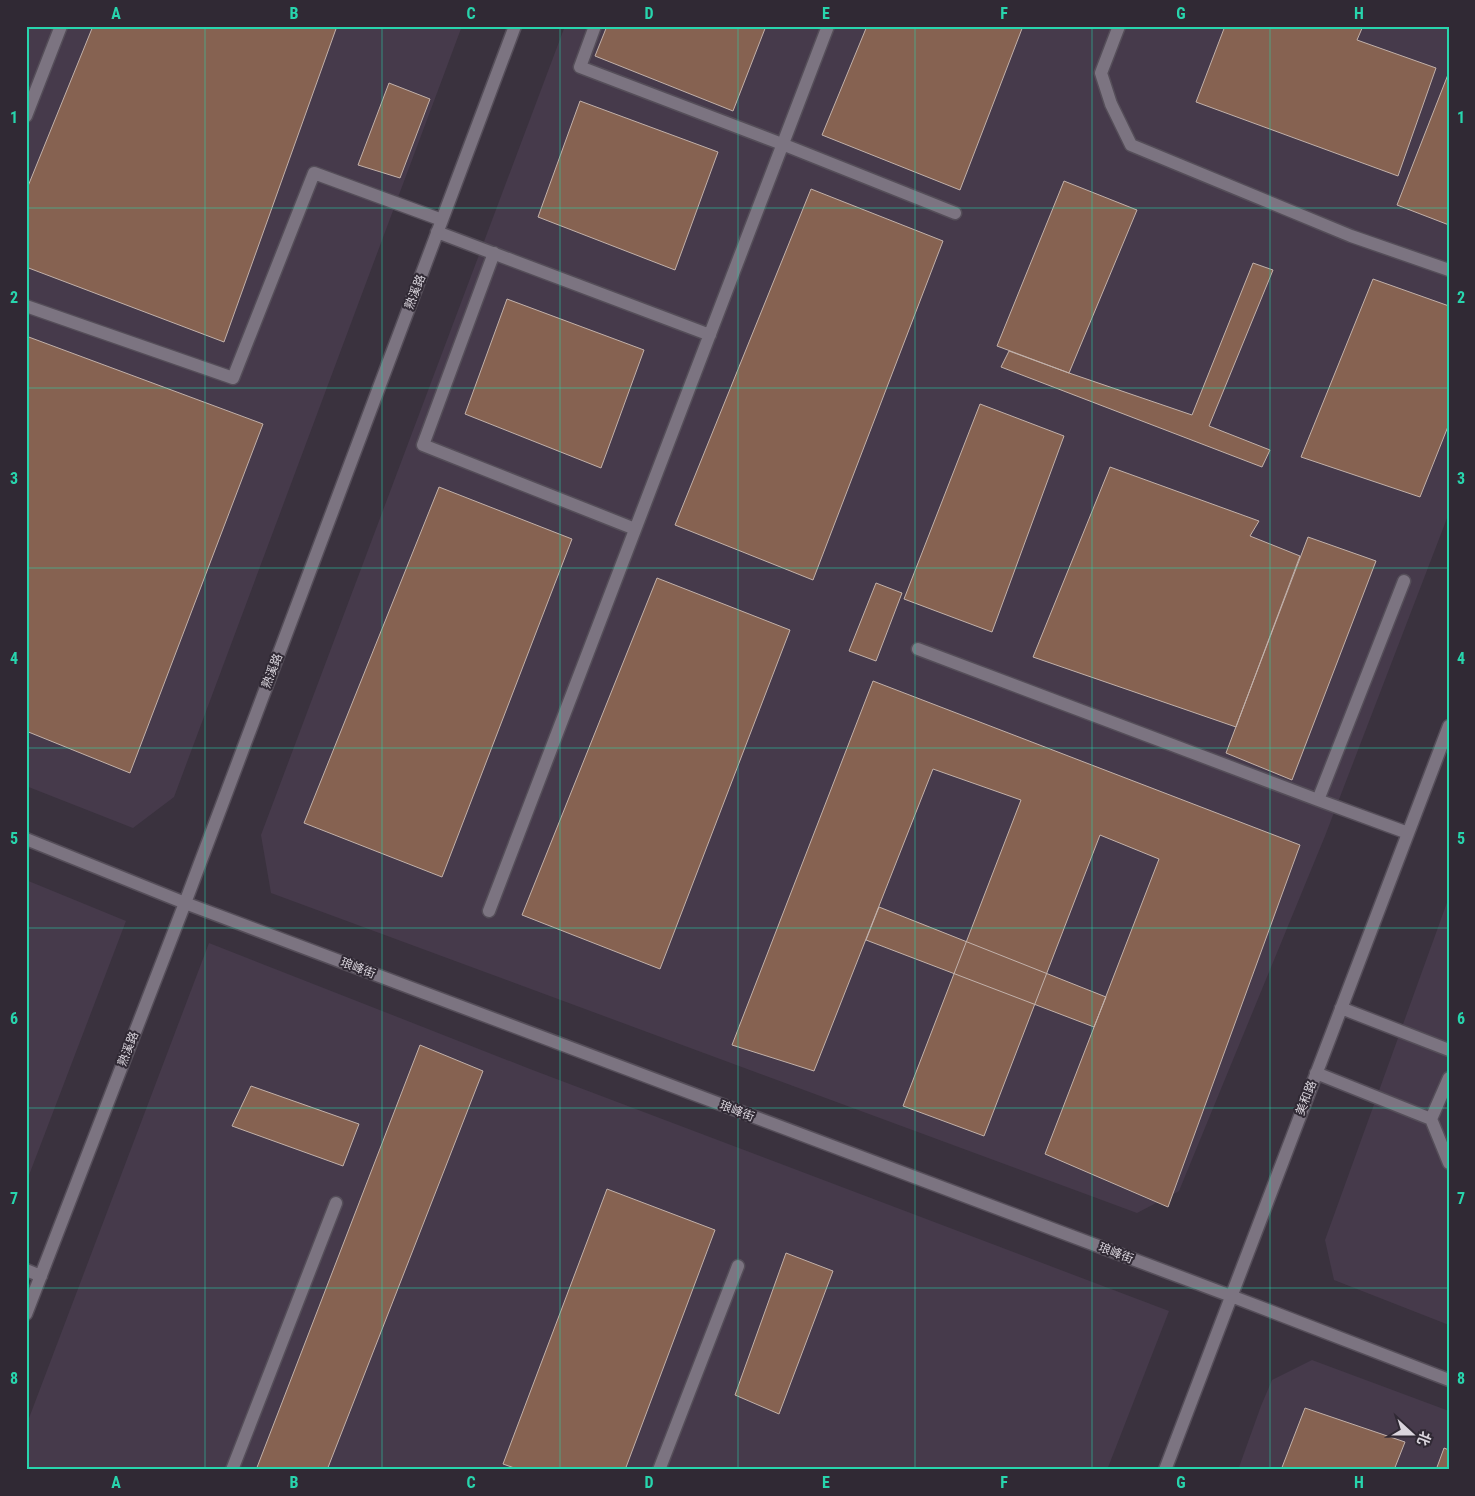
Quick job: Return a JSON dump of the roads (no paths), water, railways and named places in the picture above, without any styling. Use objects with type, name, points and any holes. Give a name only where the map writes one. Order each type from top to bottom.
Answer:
[{"type":"street","points":[[26,116],[61,26]]},
{"type":"street","name":"熟溪路","points":[[26,1314],[185,903],[515,26]]},
{"type":"street","points":[[595,26],[580,67],[956,213]]},
{"type":"street","points":[[489,911],[828,26]]},
{"type":"street","points":[[1120,26],[1101,73],[1110,104],[1131,144],[1351,236],[1449,270]]},
{"type":"street","points":[[26,306],[233,378],[314,173],[440,226],[494,253],[710,335]]},
{"type":"street","points":[[494,253],[423,445],[635,529]]},
{"type":"street","points":[[1318,800],[1404,581]]},
{"type":"street","points":[[918,649],[1408,833]]},
{"type":"street","name":"美和路","points":[[1165,1470],[1449,726]]},
{"type":"street","name":"琅峰街","points":[[26,839],[185,903],[1231,1296],[1449,1380]]},
{"type":"street","points":[[1341,1008],[1449,1050]]},
{"type":"street","points":[[1316,1073],[1431,1119],[1449,1163]]},
{"type":"street","points":[[1431,1119],[1449,1078]]},
{"type":"street","points":[[232,1470],[336,1203]]},
{"type":"street","points":[[659,1470],[738,1266]]},
{"type":"street","points":[[26,1270],[41,1276]]}]
